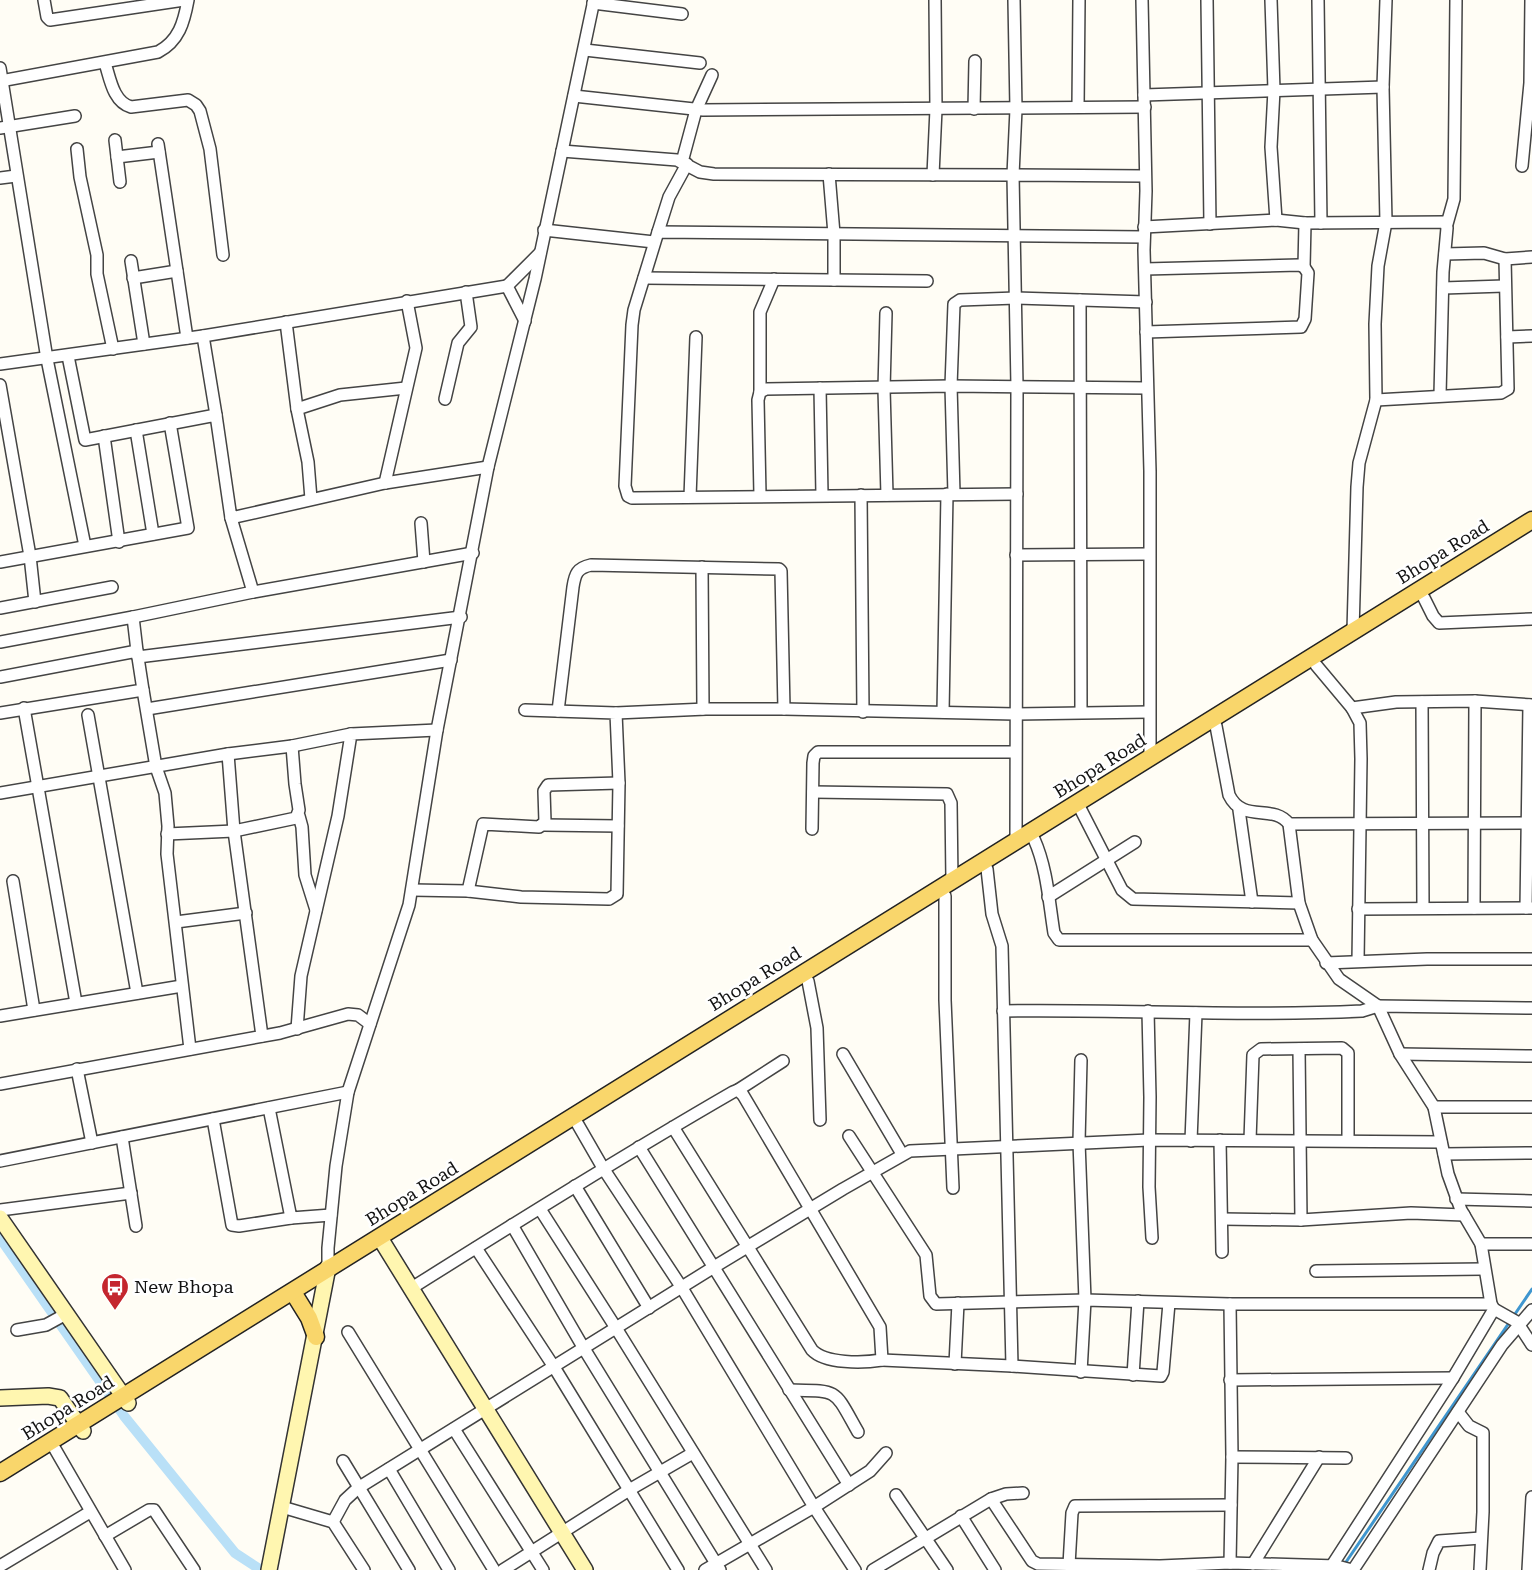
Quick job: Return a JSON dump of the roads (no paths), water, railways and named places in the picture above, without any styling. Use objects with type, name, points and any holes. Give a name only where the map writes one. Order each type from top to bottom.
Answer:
[{"type":"main road","name":"Bhopa Road","points":[[575,1120],[808,981],[945,896],[1081,810],[1353,631],[1532,520]]},
{"type":"main road","name":"Bhopa Road","points":[[119,1405],[328,1272],[382,1242],[1016,841],[1150,759],[1316,665],[1532,532]]},
{"type":"main road","points":[[0,1218],[61,1317],[119,1405]]},
{"type":"main road","points":[[382,1242],[585,1570]]},
{"type":"main road","name":"Bhopa Road","points":[[0,1473],[81,1428],[296,1297],[328,1272]]},
{"type":"main road","points":[[270,1566],[328,1272]]},
{"type":"main road","points":[[296,1297],[307,1314],[316,1337]]},
{"type":"main road","points":[[0,1398],[48,1396],[60,1398],[81,1428]]},
{"type":"main road","name":"Bhopa Road","points":[[0,1483],[55,1449],[81,1428]]},
{"type":"street","points":[[1,81],[153,54],[162,50],[182,29],[186,0],[125,4],[50,20],[47,17],[44,0]]},
{"type":"street","points":[[933,175],[936,109],[935,0]]},
{"type":"street","points":[[1014,0],[1017,386],[1016,841]]},
{"type":"street","points":[[1078,107],[1079,0]]},
{"type":"street","points":[[1142,0],[1144,232],[1150,471],[1150,759]]},
{"type":"street","points":[[1207,0],[1210,224]]},
{"type":"street","points":[[1271,0],[1274,90],[1271,147],[1276,220]]},
{"type":"street","points":[[1318,0],[1321,223]]},
{"type":"street","points":[[1353,631],[1359,462],[1376,400],[1374,324],[1378,266],[1386,222],[1383,87],[1386,0]]},
{"type":"street","points":[[1440,395],[1447,224],[1454,190],[1456,0]]},
{"type":"street","points":[[1522,166],[1529,122],[1531,0]]},
{"type":"street","points":[[328,1272],[331,1215],[348,1092],[412,890],[437,730],[461,617],[488,467],[525,321],[585,50],[594,1],[682,14]]},
{"type":"street","points":[[585,50],[700,63]]},
{"type":"street","points":[[974,109],[975,61]]},
{"type":"street","points":[[104,62],[115,93],[125,105],[131,107],[188,100],[198,108],[210,149],[223,256]]},
{"type":"street","points":[[0,68],[4,128],[16,176],[47,359],[85,546]]},
{"type":"street","points":[[712,75],[696,110],[685,163],[669,198],[656,237],[632,325],[625,492],[632,498],[760,495],[1016,494]]},
{"type":"street","points":[[574,96],[696,110],[1016,109],[1078,107],[1209,93],[1383,87]]},
{"type":"street","points":[[4,128],[75,116]]},
{"type":"street","points":[[115,140],[120,182]]},
{"type":"street","points":[[117,157],[158,148],[187,338]]},
{"type":"street","points":[[77,149],[80,177],[97,255],[97,274],[113,349]]},
{"type":"street","points":[[562,151],[665,158],[685,163],[700,172],[714,174],[1145,176]]},
{"type":"street","points":[[829,174],[834,234],[834,280]]},
{"type":"street","points":[[0,178],[16,176]]},
{"type":"street","points":[[544,230],[656,237],[834,234],[1016,237],[1144,232],[1210,224],[1276,220],[1305,223],[1441,221],[1447,224]]},
{"type":"street","points":[[1146,332],[1301,327],[1304,319],[1308,273],[1304,267],[1305,223]]},
{"type":"street","points":[[0,364],[203,336],[406,301],[507,286],[540,253]]},
{"type":"street","points":[[1445,254],[1484,253],[1505,259],[1532,257]]},
{"type":"street","points":[[1376,400],[1505,392],[1508,386],[1504,286],[1505,259]]},
{"type":"street","points":[[131,261],[144,344]]},
{"type":"street","points":[[1146,268],[1304,267]]},
{"type":"street","points":[[133,278],[177,271]]},
{"type":"street","points":[[644,278],[927,281]]},
{"type":"street","points":[[760,495],[760,312],[774,279]]},
{"type":"street","points":[[507,286],[525,321]]},
{"type":"street","points":[[1443,288],[1504,286]]},
{"type":"street","points":[[445,400],[458,344],[471,327],[466,292]]},
{"type":"street","points":[[943,712],[951,494],[951,386],[954,304],[960,300],[1016,298],[1146,302]]},
{"type":"street","points":[[1080,300],[1081,712]]},
{"type":"street","points":[[385,484],[416,344],[406,301]]},
{"type":"street","points":[[886,312],[884,388],[887,495]]},
{"type":"street","points":[[286,322],[297,409],[308,462],[311,500]]},
{"type":"street","points":[[203,336],[231,518],[253,592]]},
{"type":"street","points":[[1507,337],[1532,336]]},
{"type":"street","points":[[690,497],[696,337]]},
{"type":"street","points":[[68,356],[85,440],[216,415]]},
{"type":"street","points":[[0,385],[5,434],[30,556],[35,602]]},
{"type":"street","points":[[760,392],[778,387],[1080,386],[1147,388]]},
{"type":"street","points":[[297,409],[340,395],[406,388]]},
{"type":"street","points":[[820,388],[822,495]]},
{"type":"street","points":[[0,562],[184,530],[189,526],[170,423]]},
{"type":"street","points":[[136,430],[153,534]]},
{"type":"street","points":[[104,436],[119,542]]},
{"type":"street","points":[[231,518],[385,484],[488,467]]},
{"type":"street","points":[[862,495],[863,712]]},
{"type":"street","points":[[421,523],[424,562]]},
{"type":"street","points":[[0,642],[253,592],[473,553]]},
{"type":"street","points":[[1016,555],[1149,554]]},
{"type":"street","points":[[558,711],[572,587],[575,574],[579,569],[591,565],[778,569],[781,571],[784,709]]},
{"type":"street","points":[[702,568],[703,709]]},
{"type":"street","points":[[0,608],[112,587]]},
{"type":"street","points":[[1424,598],[1433,616],[1439,623],[1532,619]]},
{"type":"street","points":[[133,617],[137,654],[156,768],[165,793],[167,854],[190,1049]]},
{"type":"street","points":[[0,677],[137,654],[461,617]]},
{"type":"street","points":[[147,709],[451,660]]},
{"type":"street","points":[[1316,665],[1352,708],[1360,723],[1358,961]]},
{"type":"street","points":[[0,713],[143,690]]},
{"type":"street","points":[[1352,708],[1396,702],[1475,701],[1531,705],[1529,908],[1358,909]]},
{"type":"street","points":[[1474,908],[1475,701]]},
{"type":"street","points":[[1422,702],[1421,822],[1424,908]]},
{"type":"street","points":[[24,708],[36,787],[76,1003]]},
{"type":"street","points":[[526,710],[616,713],[703,709],[1015,714],[1149,712]]},
{"type":"street","points":[[412,890],[468,891],[521,897],[609,899],[614,897],[617,890],[619,783],[616,713]]},
{"type":"street","points":[[88,715],[138,993]]},
{"type":"street","points":[[1214,723],[1229,795],[1233,804],[1239,810],[1280,816],[1289,824],[1299,903],[1312,940],[1326,963],[1347,987],[1378,1006],[1400,1054],[1434,1107],[1456,1199],[1481,1244],[1483,1269],[1493,1306],[1342,1568]]},
{"type":"street","points":[[0,793],[156,768],[228,754],[292,746],[351,734],[437,730]]},
{"type":"street","points":[[298,1028],[300,986],[338,816],[351,734]]},
{"type":"street","points":[[292,746],[299,816],[302,827],[305,875],[316,910]]},
{"type":"street","points":[[812,829],[813,763],[814,756],[818,752],[1015,752]]},
{"type":"street","points":[[228,754],[234,831],[262,1036]]},
{"type":"street","points":[[544,825],[544,791],[548,785],[619,783]]},
{"type":"street","points":[[813,792],[947,794],[951,803],[952,881]]},
{"type":"street","points":[[1081,810],[1122,890],[1133,899],[1299,903]]},
{"type":"street","points":[[1239,810],[1252,902]]},
{"type":"street","points":[[167,834],[234,831],[275,824],[299,816]]},
{"type":"street","points":[[1289,824],[1360,822],[1529,823]]},
{"type":"street","points":[[468,891],[483,824],[618,826]]},
{"type":"street","points":[[1034,839],[1040,855],[1054,933],[1059,940],[1312,940]]},
{"type":"street","points":[[1048,897],[1134,842]]},
{"type":"street","points":[[987,869],[992,914],[1002,946],[1006,1146],[1012,1300],[1012,1366]]},
{"type":"street","points":[[13,881],[34,1010]]},
{"type":"street","points":[[945,896],[950,1148],[953,1188]]},
{"type":"street","points":[[176,922],[246,913]]},
{"type":"street","points":[[1326,963],[1532,959]]},
{"type":"street","points":[[808,981],[817,1028],[820,1120]]},
{"type":"street","points":[[0,1016],[182,986]]},
{"type":"street","points":[[1003,1011],[1099,1009],[1196,1014],[1355,1012],[1378,1006],[1532,1008]]},
{"type":"street","points":[[1148,1012],[1152,1238]]},
{"type":"street","points":[[0,1084],[262,1036],[348,1014],[358,1015],[370,1024]]},
{"type":"street","points":[[1191,1141],[1196,1014]]},
{"type":"street","points":[[1250,1140],[1253,1055],[1261,1049],[1342,1048],[1347,1051],[1348,1140]]},
{"type":"street","points":[[1299,1049],[1301,1220]]},
{"type":"street","points":[[842,1054],[902,1154]]},
{"type":"street","points":[[1400,1054],[1532,1056]]},
{"type":"street","points":[[1081,1060],[1079,1142],[1085,1300],[1081,1372]]},
{"type":"street","points":[[410,1289],[603,1168],[738,1090],[783,1061]]},
{"type":"street","points":[[77,1069],[92,1142]]},
{"type":"street","points":[[738,1090],[880,1327],[882,1360]]},
{"type":"street","points":[[0,1161],[348,1092]]},
{"type":"street","points":[[1434,1107],[1532,1107]]},
{"type":"street","points":[[269,1108],[291,1218]]},
{"type":"street","points":[[213,1119],[232,1225],[239,1226],[291,1218],[331,1215]]},
{"type":"street","points":[[575,1120],[603,1168],[682,1288],[814,1507],[856,1570]]},
{"type":"street","points":[[673,1126],[797,1327],[818,1356],[828,1360],[882,1360],[1012,1366],[1157,1377],[1163,1372],[1169,1302]]},
{"type":"street","points":[[850,1136],[926,1255],[931,1300],[936,1304],[1012,1300],[1085,1300],[1230,1304],[1493,1306],[1514,1321],[1532,1345]]},
{"type":"street","points":[[122,1137],[136,1226]]},
{"type":"street","points":[[333,1522],[345,1500],[358,1488],[714,1267],[902,1154],[920,1149],[1149,1140],[1441,1142]]},
{"type":"street","points":[[1220,1140],[1222,1252]]},
{"type":"street","points":[[639,1147],[849,1485]]},
{"type":"street","points":[[1444,1154],[1532,1153]]},
{"type":"street","points":[[575,1186],[649,1308]]},
{"type":"street","points":[[0,1210],[131,1193]]},
{"type":"street","points":[[1456,1199],[1532,1201]]},
{"type":"street","points":[[540,1209],[766,1570]]},
{"type":"street","points":[[1222,1219],[1301,1220],[1411,1213],[1464,1215]]},
{"type":"street","points":[[512,1225],[583,1348],[718,1567]]},
{"type":"street","points":[[1481,1244],[1532,1244]]},
{"type":"street","points":[[476,1248],[554,1367],[678,1570]]},
{"type":"street","points":[[1316,1271],[1483,1269]]},
{"type":"street","points":[[1133,1375],[1138,1301]]},
{"type":"street","points":[[955,1364],[958,1303]]},
{"type":"street","points":[[1230,1304],[1232,1457],[1230,1564]]},
{"type":"street","points":[[1342,1568],[1458,1412],[1502,1345],[1514,1321],[1531,1312]]},
{"type":"street","points":[[17,1330],[46,1325],[61,1317]]},
{"type":"street","points":[[348,1332],[494,1570]]},
{"type":"street","points":[[1230,1380],[1453,1378]]},
{"type":"street","points":[[789,1390],[831,1392],[839,1399],[858,1432]]},
{"type":"street","points":[[1458,1412],[1469,1426],[1483,1433],[1483,1512],[1480,1570]]},
{"type":"street","points":[[454,1429],[543,1570]]},
{"type":"street","points":[[55,1449],[125,1570]]},
{"type":"street","points":[[503,1570],[629,1490],[693,1453]]},
{"type":"street","points":[[705,1570],[718,1567],[750,1545],[849,1485],[874,1468],[886,1453]]},
{"type":"street","points":[[1232,1457],[1346,1458]]},
{"type":"street","points":[[1253,1564],[1319,1458]]},
{"type":"street","points":[[343,1461],[409,1570]]},
{"type":"street","points":[[388,1469],[449,1570]]},
{"type":"street","points":[[873,1570],[928,1539],[961,1516],[991,1499],[1006,1494],[1023,1493]]},
{"type":"street","points":[[896,1495],[928,1539],[947,1570]]},
{"type":"street","points":[[1528,1570],[1532,1497]]},
{"type":"street","points":[[991,1499],[1032,1560],[1034,1567],[1069,1565],[1160,1568],[1253,1564],[1342,1568]]},
{"type":"street","points":[[1069,1565],[1072,1513],[1075,1506],[1231,1505]]},
{"type":"street","points":[[282,1507],[333,1522],[364,1570]]},
{"type":"street","points":[[105,1536],[149,1510],[154,1510],[194,1570]]},
{"type":"street","points":[[0,1566],[90,1512]]},
{"type":"street","points":[[961,1516],[995,1570]]},
{"type":"street","points":[[1429,1570],[1433,1553],[1439,1541],[1481,1538]]},
{"type":"waterway","points":[[0,1238],[124,1416],[235,1553],[261,1570]]},
{"type":"waterway","points":[[1344,1565],[1532,1289]]},
{"type":"place","name":"New Bhopa","points":[[115,1311]]}]
